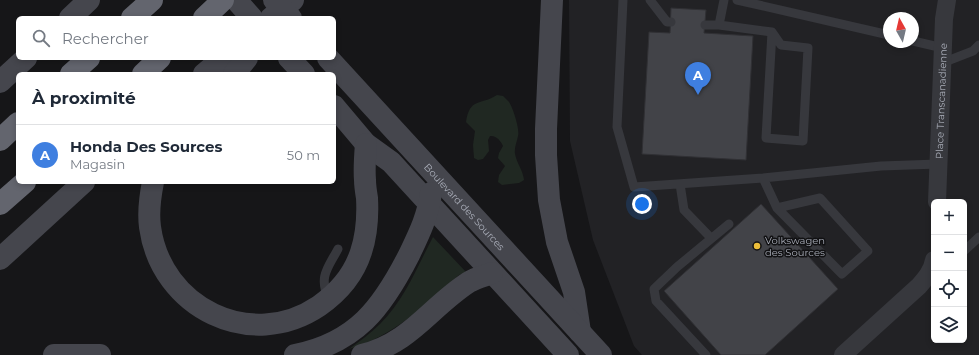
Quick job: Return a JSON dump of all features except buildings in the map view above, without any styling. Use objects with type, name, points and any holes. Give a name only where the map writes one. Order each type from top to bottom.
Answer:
[{"type":"highway","points":[[134,16],[152,0]]},
{"type":"highway","points":[[206,16],[223,0]]},
{"type":"highway","points":[[73,72],[87,60]]},
{"type":"highway","points":[[144,72],[158,60]]},
{"type":"highway","points":[[0,140],[16,125]]},
{"type":"highway","points":[[0,204],[23,184]]},
{"type":"main road","points":[[72,16],[89,0]]},
{"type":"main road","points":[[236,0],[250,16]]},
{"type":"main road","points":[[552,0],[547,101],[546,155],[548,193],[557,242],[574,292],[580,332]]},
{"type":"main road","points":[[274,16],[285,8]]},
{"type":"main road","points":[[0,82],[24,60]]},
{"type":"main road","points":[[206,72],[221,60]]},
{"type":"main road","points":[[236,72],[245,60]]},
{"type":"main road","points":[[291,60],[302,72]]},
{"type":"main road","name":"Boulevard des Sources","points":[[330,60],[601,355]]},
{"type":"main road","points":[[336,108],[366,144],[391,162],[568,355]]},
{"type":"main road","points":[[153,184],[148,212],[153,241],[158,258],[174,284],[196,305],[210,313],[226,319],[242,323],[257,324],[290,320],[304,315],[329,299],[349,278],[361,253],[365,238],[368,212],[365,181],[366,144]]},
{"type":"main road","points":[[310,354],[346,336],[365,321],[382,302],[390,290],[420,231],[429,205],[434,174]]},
{"type":"main road","points":[[0,260],[82,184]]},
{"type":"main road","points":[[362,355],[397,341],[421,323],[457,290],[470,282],[492,273]]},
{"type":"main road","points":[[54,355],[100,355]]},
{"type":"street","name":"Place Transcanadienne","points":[[937,199],[942,55],[946,0]]},
{"type":"street","points":[[843,355],[918,286],[927,276],[931,268]]},
{"type":"lane","points":[[623,0],[616,127],[634,187],[763,178],[881,166],[938,164]]},
{"type":"lane","points":[[650,0],[667,22],[670,22]]},
{"type":"lane","points":[[719,25],[724,0]]},
{"type":"lane","points":[[737,0],[883,34]]},
{"type":"lane","points":[[705,25],[719,25],[772,32],[781,45],[808,48],[803,141],[766,138],[772,32]]},
{"type":"lane","points":[[919,44],[942,55],[972,51],[979,45]]},
{"type":"lane","points":[[763,178],[777,208],[842,274],[868,251],[820,198],[777,208]]},
{"type":"lane","points":[[680,184],[684,210],[711,238]]},
{"type":"lane","points":[[706,355],[656,302],[654,289],[677,267],[729,224]]},
{"type":"lane","points":[[967,248],[979,238]]},
{"type":"lane","points":[[329,299],[324,289],[324,279],[338,248]]},
{"type":"shaded area","points":[[569,0],[979,0],[979,355],[642,355],[634,346],[593,240],[570,141]]},
{"type":"shaded area","points":[[497,95],[503,96],[509,102],[517,124],[518,138],[515,147],[515,154],[524,180],[519,183],[502,185],[498,182],[499,175],[505,166],[498,158],[503,146],[500,140],[496,137],[490,136],[488,140],[489,151],[483,159],[478,160],[474,158],[473,145],[475,131],[466,122],[468,114],[473,105]]},
{"type":"shaded area","points":[[433,237],[466,272],[459,275],[408,319],[380,336],[349,349],[377,327],[397,304]]},
{"type":"place","name":"Honda Des Sources","points":[[698,95]]},
{"type":"place","name":"Volkswagen des Sources","points":[[757,246]]}]
